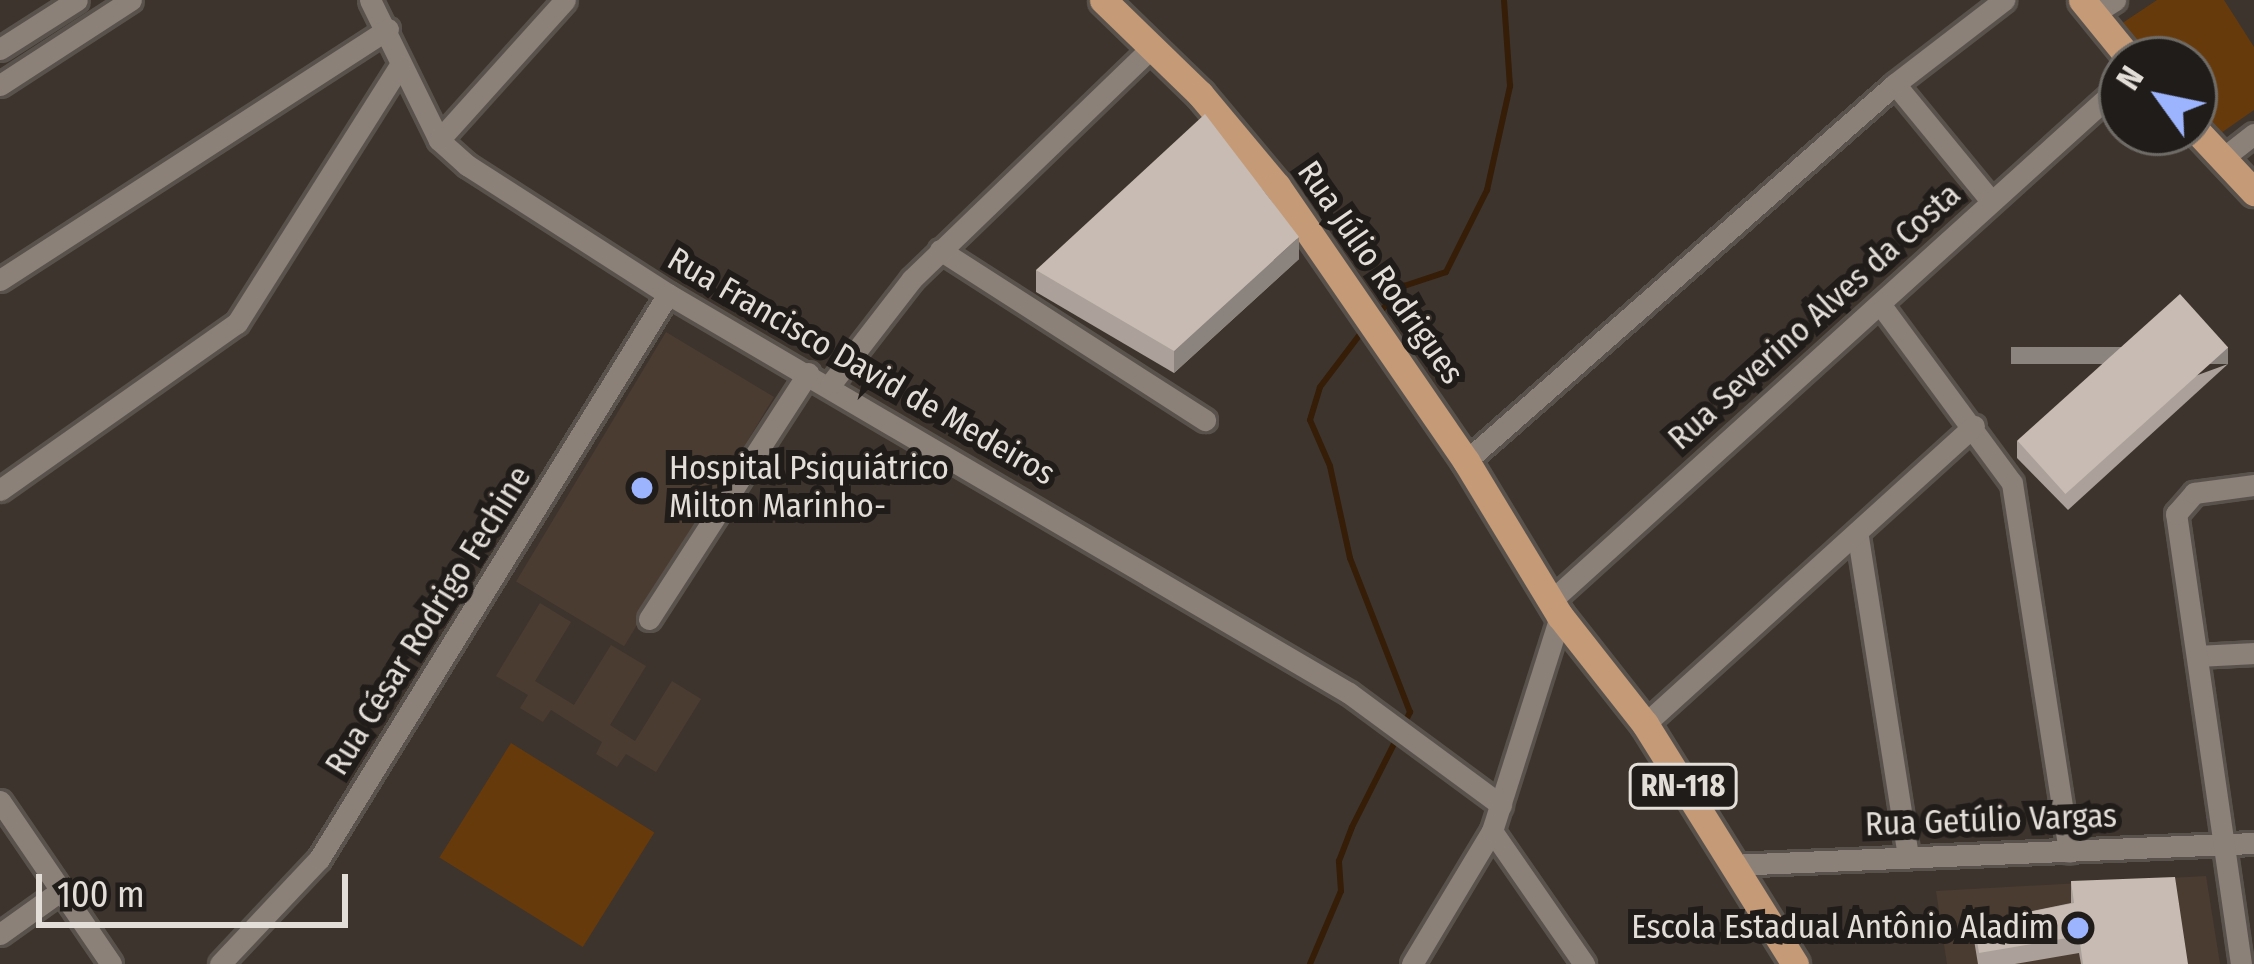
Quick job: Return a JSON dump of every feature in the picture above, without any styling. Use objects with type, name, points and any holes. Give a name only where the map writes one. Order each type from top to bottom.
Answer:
[{"type":"main road","name":"Rua Júlio Rodrigues","points":[[1103,0],[1153,46],[1277,186],[1363,305],[1556,608]]},
{"type":"main road","points":[[2096,4],[2116,36]]},
{"type":"main road","points":[[2218,153],[2254,192]]},
{"type":"main road","name":"RN-118","points":[[1556,608],[1645,724],[1795,964]]},
{"type":"street","points":[[0,49],[76,0]]},
{"type":"street","points":[[0,85],[131,0]]},
{"type":"street","name":"Rua Francisco David de Medeiros","points":[[370,0],[439,140],[668,294],[830,385],[1390,722],[1501,805]]},
{"type":"street","points":[[439,140],[565,0]]},
{"type":"street","points":[[1466,461],[1895,84],[2004,0]]},
{"type":"street","points":[[0,280],[388,29]]},
{"type":"street","points":[[830,385],[940,250],[1153,46]]},
{"type":"street","points":[[0,490],[237,323],[400,64]]},
{"type":"street","points":[[1895,84],[1991,201]]},
{"type":"street","name":"Rua Severino Alves da Costa","points":[[1556,608],[2098,105]]},
{"type":"street","points":[[2223,158],[2254,134]]},
{"type":"street","points":[[940,250],[1204,421]]},
{"type":"street","name":"Rua César Rodrigo Fechine","points":[[220,964],[328,845],[668,294]]},
{"type":"street","points":[[1880,304],[2012,483],[2068,852]]},
{"type":"street","points":[[650,620],[808,373]]},
{"type":"street","points":[[1645,724],[1858,537],[1974,427]]},
{"type":"street","points":[[2241,964],[2176,530],[2183,499],[2194,493],[2254,485]]},
{"type":"street","points":[[1858,537],[1908,856]]},
{"type":"street","points":[[1412,964],[1492,831],[1556,608]]},
{"type":"street","points":[[2198,656],[2254,653]]},
{"type":"street","points":[[0,801],[110,964]]},
{"type":"street","points":[[1492,831],[1584,964]]},
{"type":"street","name":"Rua Getúlio Vargas","points":[[1731,865],[2254,843]]},
{"type":"street","points":[[0,934],[61,891]]},
{"type":"shaded area","points":[[2157,0],[2224,0],[2254,47],[2254,110],[2218,135],[2218,36],[2122,36],[2115,28]]},
{"type":"shaded area","name":"Hospital Psiquiátrico Milton Marinho-","points":[[666,332],[774,397],[624,646],[516,581]]},
{"type":"shaded area","points":[[540,603],[571,622],[535,681],[574,705],[611,645],[646,666],[610,725],[635,741],[672,681],[701,699],[656,772],[626,754],[617,767],[596,754],[602,742],[551,710],[543,722],[520,708],[528,695],[496,676]]},
{"type":"shaded area","points":[[511,743],[654,833],[583,947],[439,857]]},
{"type":"shaded area","name":"Escola Estadual Antônio Aladim","points":[[2206,876],[2220,964],[1947,964],[1936,891]]},
{"type":"building","points":[[1205,114],[1299,237],[1174,351],[1036,270]]},
{"type":"building","points":[[2180,294],[2228,348],[2065,494],[2017,441]]},
{"type":"building","points":[[2175,877],[2188,964],[2083,964],[2079,936],[1979,953],[1974,923],[2074,903],[2071,881]]},
{"type":"waterway","points":[[1377,315],[1404,286],[1446,272],[1487,190],[1510,86],[1504,0]]},
{"type":"waterway","points":[[1310,964],[1341,891],[1339,861],[1352,827],[1410,712],[1350,558],[1330,466],[1310,420],[1320,387],[1364,329]]},
{"type":"place","name":"Hospital Psiquiátrico Milton Marinho-","points":[[642,488]]},
{"type":"place","name":"Escola Estadual Antônio Aladim","points":[[2078,928]]}]
